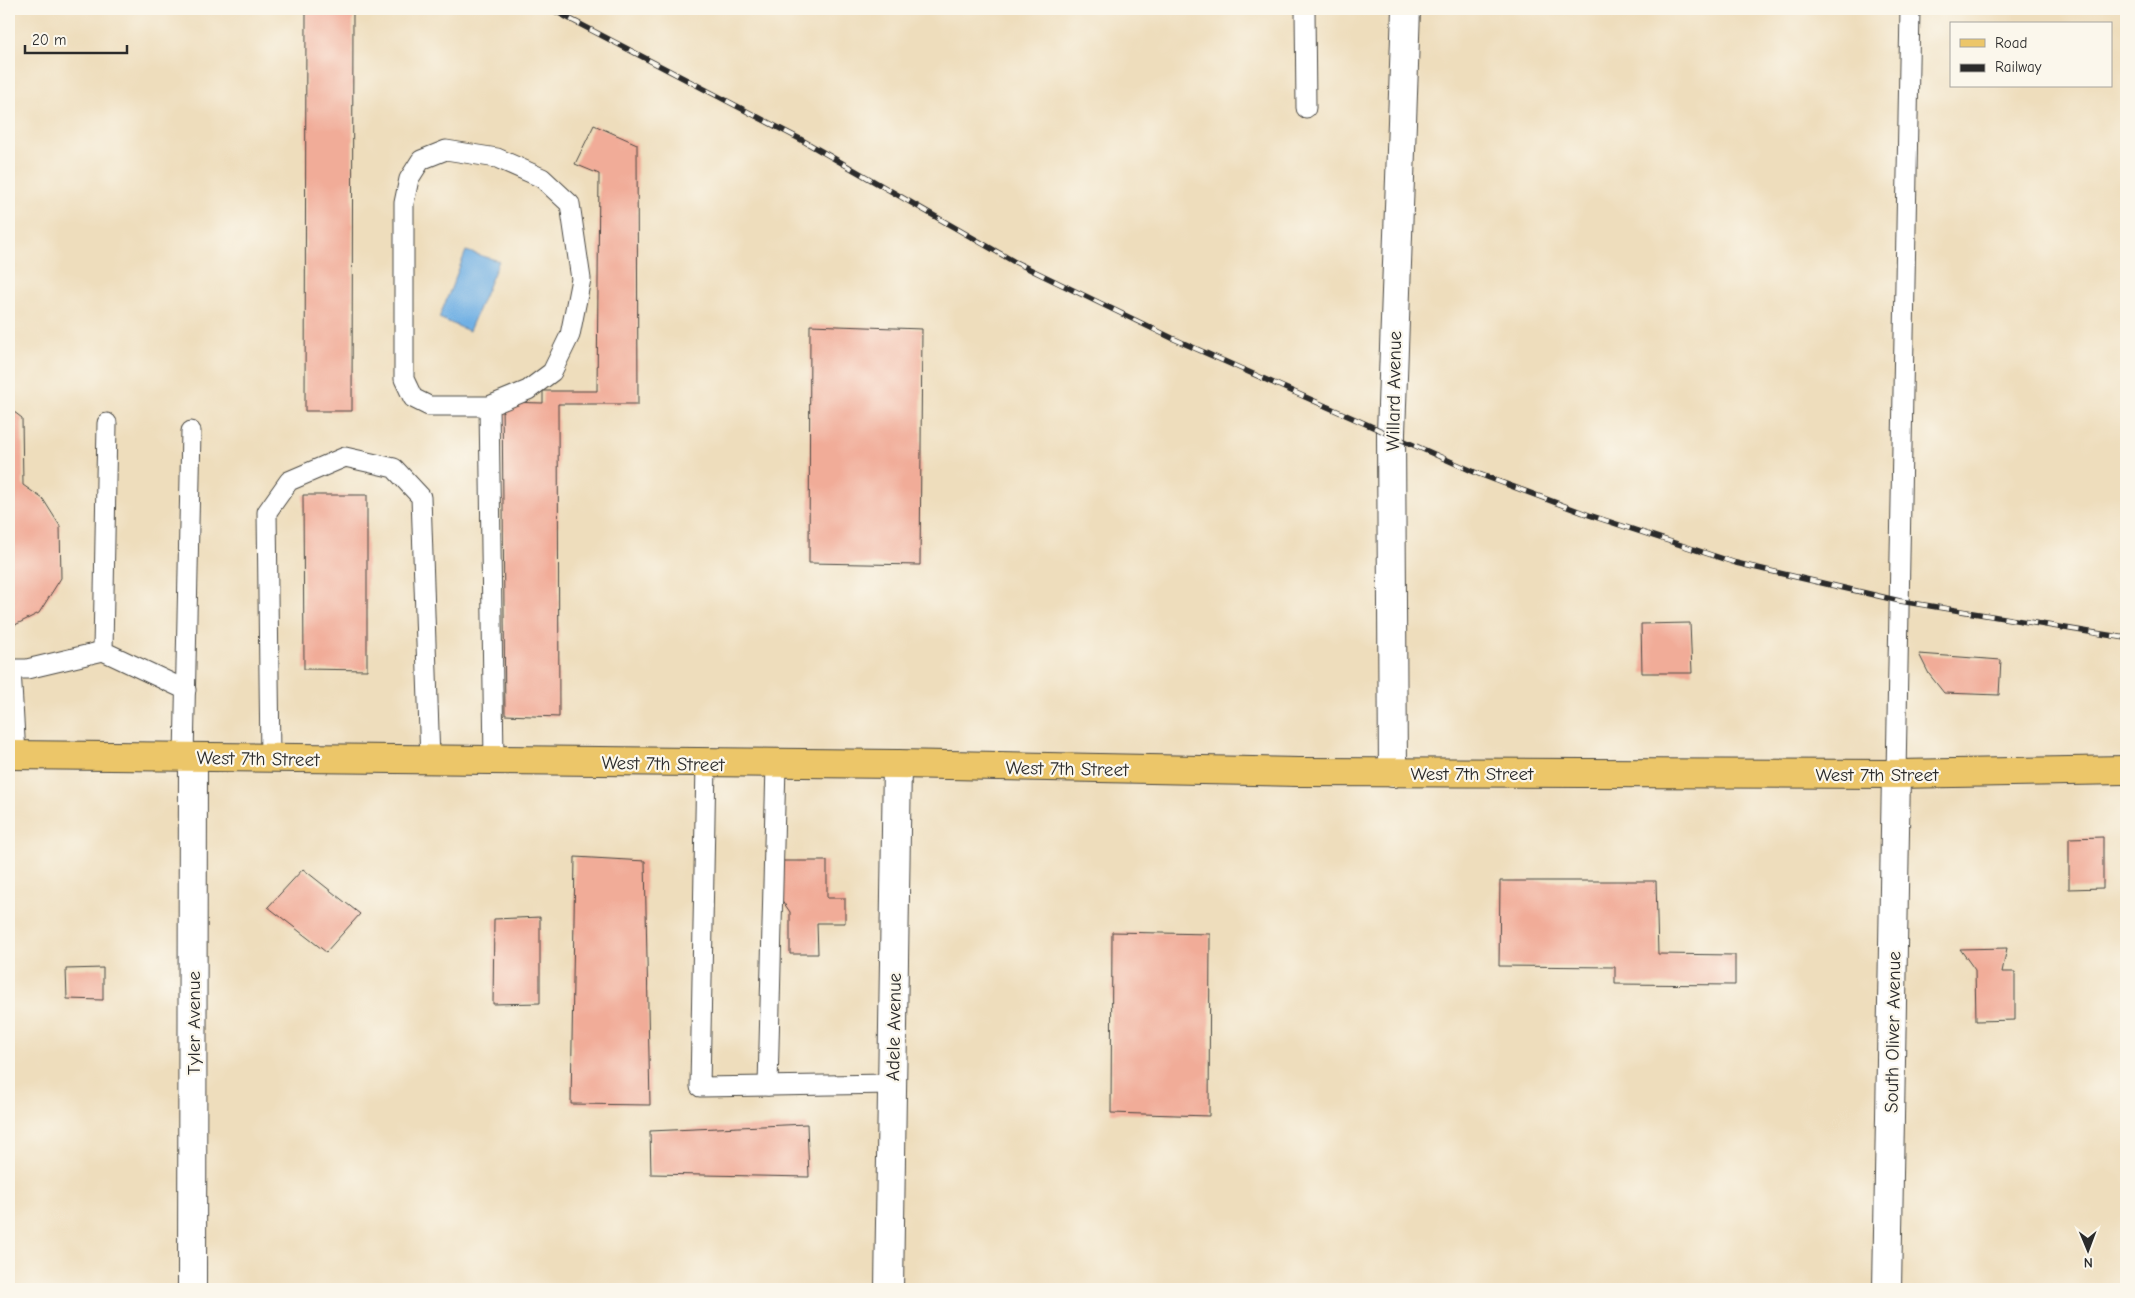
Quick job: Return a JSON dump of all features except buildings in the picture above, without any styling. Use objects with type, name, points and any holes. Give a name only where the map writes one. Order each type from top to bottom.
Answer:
[{"type":"main road","name":"West 7th Street","points":[[12,755],[897,764],[1393,773],[1896,774],[2126,770]]},
{"type":"street","name":"Willard Avenue","points":[[1393,773],[1391,433],[1406,9]]},
{"type":"street","name":"Tyler Avenue","points":[[189,757],[192,1289]]},
{"type":"street","name":"Adele Avenue","points":[[889,1289],[897,764]]},
{"type":"street","name":"South Oliver Avenue","points":[[1887,1289],[1896,774]]},
{"type":"lane","points":[[1305,9],[1306,108]]},
{"type":"lane","points":[[1896,774],[1910,9]]},
{"type":"lane","points":[[446,150],[497,158],[542,178],[570,204],[581,279],[570,335],[552,372],[528,390],[489,406],[430,406],[413,398],[404,379],[404,203],[409,179],[421,160],[446,150]]},
{"type":"lane","points":[[489,406],[494,760]]},
{"type":"lane","points":[[103,650],[107,424]]},
{"type":"lane","points":[[189,757],[186,690],[191,431]]},
{"type":"lane","points":[[270,758],[267,512],[289,481],[345,457],[394,468],[421,497],[430,760]]},
{"type":"lane","points":[[12,755],[10,669],[27,669],[103,650],[186,690]]},
{"type":"lane","points":[[706,763],[700,1087],[892,1084]]},
{"type":"lane","points":[[768,1086],[776,764]]},
{"type":"water","points":[[466,251],[499,261],[469,331],[439,318]]},
{"type":"railway","points":[[551,9],[800,139],[1013,261],[1172,338],[1479,474],[1589,515],[1736,563],[1900,601],[2126,638]]}]
